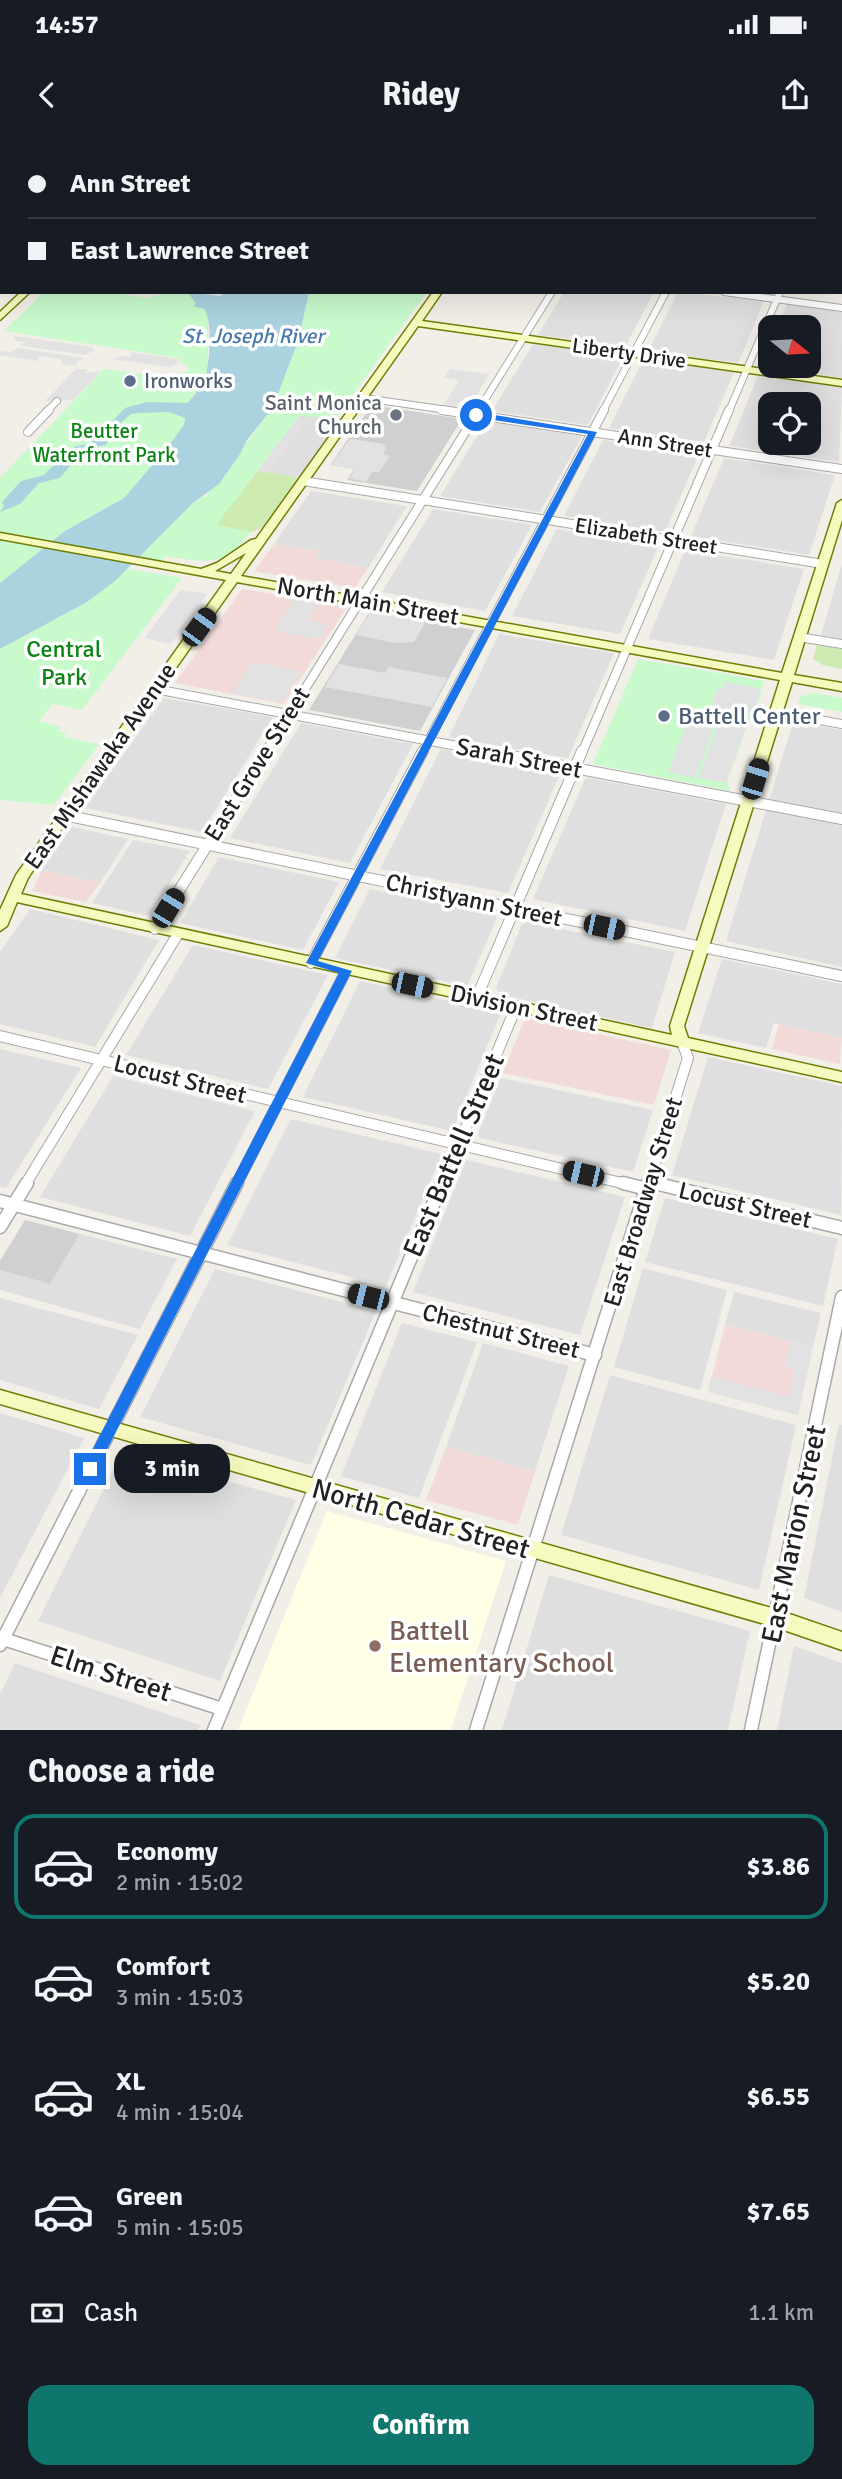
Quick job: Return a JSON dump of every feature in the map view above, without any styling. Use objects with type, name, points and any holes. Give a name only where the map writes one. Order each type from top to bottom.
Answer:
[{"type":"street","points":[[0,317],[24,294]]},
{"type":"street","name":"East Mishawaka Avenue","points":[[0,926],[6,896],[437,294]]},
{"type":"street","name":"East Grove Street","points":[[155,929],[551,294]]},
{"type":"street","points":[[311,963],[665,294]]},
{"type":"street","points":[[751,294],[778,296],[842,308]]},
{"type":"street","points":[[476,999],[778,296]]},
{"type":"street","name":"Liberty Drive","points":[[415,324],[842,383]]},
{"type":"street","name":"Ann Street","points":[[364,398],[842,469]]},
{"type":"street","points":[[28,432],[57,401]]},
{"type":"street","name":"Elizabeth Street","points":[[303,481],[823,564]]},
{"type":"street","name":"East Broadway Street","points":[[476,1730],[688,1058],[677,1026],[799,637],[823,564],[838,531],[842,503]]},
{"type":"street","points":[[202,572],[221,565],[264,535]]},
{"type":"street","name":"North Main Street","points":[[0,536],[842,684]]},
{"type":"street","points":[[799,637],[842,644]]},
{"type":"street","name":"Sarah Street","points":[[155,689],[842,819]]},
{"type":"street","points":[[775,712],[842,724]]},
{"type":"street","name":"Christyann Street","points":[[64,815],[842,976]]},
{"type":"street","name":"Division Street","points":[[6,896],[842,1077]]},
{"type":"street","points":[[0,1227],[178,934]]},
{"type":"street","points":[[1,1640],[346,971]]},
{"type":"street","name":"East Battell Street","points":[[214,1730],[516,1007]]},
{"type":"street","name":"Locust Street","points":[[0,1036],[457,1145],[842,1228]]},
{"type":"street","name":"Chestnut Street","points":[[0,1201],[595,1355]]},
{"type":"street","name":"East Marion Street","points":[[751,1730],[842,1297]]},
{"type":"street","name":"North Cedar Street","points":[[0,1397],[775,1618],[842,1641]]},
{"type":"street","name":"Elm Street","points":[[1,1640],[222,1709]]},
{"type":"shaded area","points":[[563,294],[653,294],[625,347],[538,335]]},
{"type":"shaded area","points":[[677,294],[764,301],[738,363],[648,351]]},
{"type":"shaded area","points":[[787,304],[842,312],[842,378],[821,375],[821,315],[782,315]]},
{"type":"shaded area","points":[[14,336],[93,347],[94,351],[84,355],[23,346],[20,345],[26,342],[15,341]]},
{"type":"shaded area","points":[[533,344],[620,356],[621,361],[588,425],[492,411]]},
{"type":"shaded area","points":[[19,348],[84,358],[77,362],[76,366],[62,364],[61,359],[39,356],[38,361],[0,355],[0,351],[11,352]]},
{"type":"shaded area","points":[[131,352],[178,359],[178,364],[168,367],[112,359],[132,357]]},
{"type":"shaded area","points":[[644,359],[734,372],[704,442],[609,428]]},
{"type":"shaded area","points":[[76,369],[88,369],[85,373],[101,371],[73,400],[45,401]]},
{"type":"shaded area","points":[[450,369],[489,374],[469,408],[444,404],[459,380],[444,378]]},
{"type":"shaded area","points":[[758,376],[842,387],[839,462],[791,455],[821,455],[821,392],[758,392],[758,450],[729,446]]},
{"type":"shaded area","points":[[372,405],[462,419],[417,491],[347,480],[354,469],[330,465]]},
{"type":"shaded area","points":[[308,414],[336,418],[338,425],[301,478],[258,471],[299,416]]},
{"type":"shaded area","points":[[298,420],[306,421],[268,472],[259,471]]},
{"type":"shaded area","points":[[486,422],[582,436],[540,512],[440,496]]},
{"type":"shaded area","points":[[350,439],[384,444],[386,449],[383,454],[390,456],[379,472],[372,472],[366,482],[350,478],[355,469],[331,465]]},
{"type":"shaded area","points":[[603,440],[699,454],[665,532],[564,516]]},
{"type":"shaded area","points":[[724,458],[835,475],[809,555],[691,536]]},
{"type":"shaded area","points":[[311,491],[407,506],[368,568],[314,558],[318,551],[274,544]]},
{"type":"shaded area","points":[[433,509],[532,525],[485,611],[382,592]]},
{"type":"shaded area","points":[[557,529],[659,545],[620,634],[512,616]]},
{"type":"shaded area","points":[[274,544],[319,551],[315,558],[368,568],[355,588],[257,572],[255,570]]},
{"type":"shaded area","points":[[685,550],[804,569],[774,660],[648,639]]},
{"type":"shaded area","points":[[842,563],[842,639],[821,635]]},
{"type":"shaded area","points":[[242,589],[347,607],[284,704],[175,683]]},
{"type":"shaded area","points":[[181,590],[207,594],[171,644],[144,638]]},
{"type":"shaded area","points":[[295,599],[319,603],[307,620],[328,624],[319,639],[274,631]]},
{"type":"shaded area","points":[[370,611],[475,630],[420,731],[309,710]]},
{"type":"shaded area","points":[[371,611],[426,621],[414,642],[396,643],[356,635]]},
{"type":"shaded area","points":[[499,634],[614,653],[568,758],[449,737]]},
{"type":"shaded area","points":[[253,662],[301,671],[281,702],[232,693]]},
{"type":"shaded area","points":[[339,664],[385,673],[388,667],[447,678],[432,707],[325,687]]},
{"type":"shaded area","points":[[723,682],[760,688],[755,715],[741,715],[749,718],[726,783],[698,778],[721,715],[728,717],[731,713],[712,705],[716,690],[725,687]]},
{"type":"shaded area","points":[[164,698],[273,717],[202,832],[85,808]]},
{"type":"shaded area","points":[[691,713],[717,718],[695,778],[668,772]]},
{"type":"shaded area","points":[[301,723],[413,744],[350,863],[230,838]]},
{"type":"shaded area","points":[[793,723],[842,730],[842,814],[769,800]]},
{"type":"shaded area","points":[[441,749],[560,774],[508,893],[380,869]]},
{"type":"shaded area","points":[[585,779],[726,804],[685,931],[533,899]]},
{"type":"shaded area","points":[[766,810],[842,824],[842,967],[726,941]]},
{"type":"shaded area","points":[[72,827],[128,839],[100,883],[42,870]]},
{"type":"shaded area","points":[[133,840],[190,851],[149,916],[92,903]]},
{"type":"shaded area","points":[[219,857],[339,882],[303,950],[180,923]]},
{"type":"shaded area","points":[[42,870],[100,883],[86,902],[32,891]]},
{"type":"shaded area","points":[[370,889],[493,914],[497,918],[467,986],[335,958]]},
{"type":"shaded area","points":[[30,909],[159,940],[95,1047],[0,1024],[0,952]]},
{"type":"shaded area","points":[[527,922],[675,952],[652,1028],[501,995],[496,988],[522,924]]},
{"type":"shaded area","points":[[193,945],[328,975],[268,1089],[126,1055]]},
{"type":"shaded area","points":[[722,959],[842,984],[842,1038],[774,1023],[766,1048],[698,1033]]},
{"type":"shaded area","points":[[360,981],[494,1011],[500,1015],[452,1131],[303,1097]]},
{"type":"shaded area","points":[[530,1019],[671,1050],[654,1105],[503,1073],[524,1021]]},
{"type":"shaded area","points":[[779,1024],[842,1038],[840,1064],[772,1049]]},
{"type":"shaded area","points":[[0,1049],[81,1068],[6,1188],[0,1187]]},
{"type":"shaded area","points":[[708,1057],[842,1086],[841,1215],[672,1175]]},
{"type":"shaded area","points":[[113,1076],[255,1111],[190,1236],[40,1197]]},
{"type":"shaded area","points":[[501,1078],[653,1110],[633,1172],[480,1138],[478,1134]]},
{"type":"shaded area","points":[[291,1119],[442,1154],[386,1286],[227,1245]]},
{"type":"shaded area","points":[[466,1160],[625,1197],[580,1335],[413,1292]]},
{"type":"shaded area","points":[[665,1198],[838,1239],[823,1306],[645,1262]]},
{"type":"shaded area","points":[[25,1220],[80,1234],[50,1284],[0,1270],[0,1261]]},
{"type":"shaded area","points":[[80,1234],[177,1259],[140,1329],[0,1290],[0,1270],[50,1284]]},
{"type":"shaded area","points":[[643,1268],[727,1290],[700,1390],[614,1367]]},
{"type":"shaded area","points":[[215,1269],[376,1311],[311,1465],[140,1417]]},
{"type":"shaded area","points":[[734,1292],[821,1313],[813,1347],[725,1324]]},
{"type":"shaded area","points":[[0,1298],[138,1335],[99,1409],[0,1380]]},
{"type":"shaded area","points":[[402,1323],[477,1342],[419,1498],[341,1476]]},
{"type":"shaded area","points":[[725,1324],[813,1347],[798,1415],[708,1392]]},
{"type":"shaded area","points":[[790,1341],[813,1347],[798,1415],[708,1392],[711,1377],[789,1397],[795,1369],[785,1366]]},
{"type":"shaded area","points":[[483,1343],[569,1366],[535,1471],[446,1447]]},
{"type":"shaded area","points":[[610,1375],[796,1425],[759,1590],[561,1535]]},
{"type":"shaded area","points":[[0,1413],[84,1438],[0,1598]]},
{"type":"shaded area","points":[[839,1424],[842,1425],[842,1612],[804,1598]]},
{"type":"shaded area","points":[[446,1447],[535,1471],[518,1525],[426,1500]]},
{"type":"shaded area","points":[[122,1452],[296,1500],[220,1681],[38,1621]]},
{"type":"shaded area","name":"Battell Elementary School","points":[[327,1511],[506,1561],[451,1730],[238,1730]]},
{"type":"shaded area","points":[[549,1575],[750,1631],[728,1730],[502,1730]]},
{"type":"shaded area","points":[[794,1646],[842,1663],[842,1730],[777,1730]]},
{"type":"shaded area","points":[[15,1663],[200,1725],[198,1730],[0,1730],[0,1694]]},
{"type":"green space","name":"Beutter Waterfront Park","points":[[40,294],[119,294],[148,298],[162,294],[189,294],[208,313],[208,367],[204,381],[187,403],[184,425],[124,498],[65,531],[0,583],[0,478],[104,369],[168,377],[188,371],[188,366],[179,362],[179,358],[4,331]]},
{"type":"green space","points":[[309,294],[426,294],[336,418],[299,416],[216,525],[251,532],[241,544],[232,552],[213,560],[165,556],[158,565],[135,560],[193,503],[207,495],[272,409],[298,342]]},
{"type":"green space","points":[[258,471],[301,478],[262,528],[251,532],[215,525]]},
{"type":"green space","name":"Central Park","points":[[127,569],[182,578],[82,710],[53,704],[39,721],[61,727],[58,731],[66,733],[64,737],[99,744],[54,805],[0,800],[0,649],[87,602]]},
{"type":"green space","points":[[817,645],[842,649],[842,669],[823,665],[813,659]]},
{"type":"green space","points":[[638,659],[764,681],[754,720],[748,722],[727,783],[731,791],[593,764]]},
{"type":"green space","points":[[814,693],[842,698],[842,712],[798,704],[801,696]]},
{"type":"water","name":"St. Joseph River","points":[[189,294],[309,294],[298,342],[272,409],[247,440],[219,484],[193,503],[115,581],[87,602],[0,649],[0,583],[65,531],[124,498],[167,448],[184,425],[185,418],[169,412],[131,414],[116,427],[117,430],[105,445],[83,450],[60,478],[39,483],[20,504],[0,512],[4,506],[2,502],[21,481],[44,475],[70,448],[91,443],[125,408],[147,402],[187,403],[192,398],[206,374],[210,333],[207,315],[204,309],[193,306],[196,303]]},
{"type":"place","name":"Ironworks","points":[[130,381]]},
{"type":"place","name":"Saint Monica Church","points":[[396,415]]},
{"type":"place","name":"Battell Center","points":[[664,716]]},
{"type":"place","name":"Battell Elementary School","points":[[375,1646]]},
{"type":"route","points":[[90,1469],[346,971],[311,963],[593,432],[476,415]]}]
